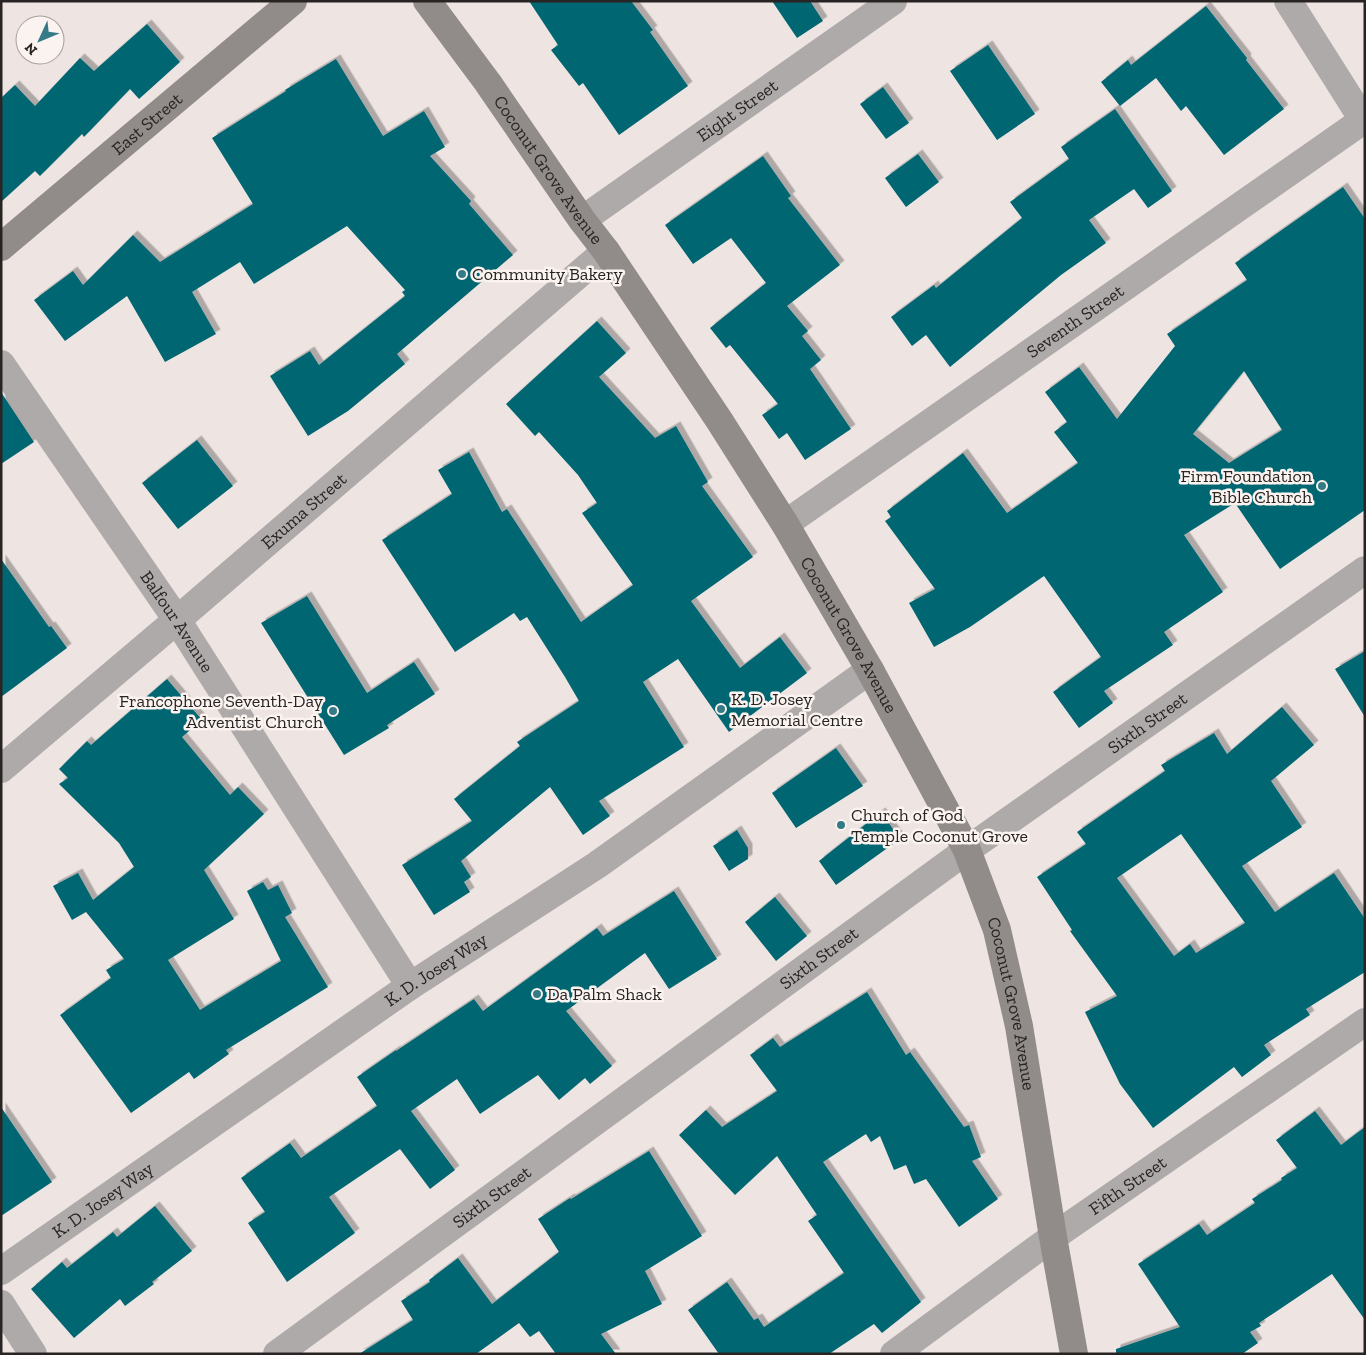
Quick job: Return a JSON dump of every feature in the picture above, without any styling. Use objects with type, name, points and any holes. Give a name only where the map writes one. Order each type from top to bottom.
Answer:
[{"type":"street","name":"East Street","points":[[1,247],[293,1]]},
{"type":"street","name":"Coconut Grove Avenue","points":[[427,1],[488,83],[582,220],[606,251],[719,420],[785,524],[870,670],[967,850],[997,930],[1016,1016],[1074,1354]]},
{"type":"street","name":"Eight Street","points":[[582,220],[893,1]]},
{"type":"street","points":[[1288,1],[1364,121]]},
{"type":"street","name":"Seventh Street","points":[[785,524],[1364,121]]},
{"type":"street","name":"Exuma Street","points":[[1,769],[606,251]]},
{"type":"street","name":"Balfour Avenue","points":[[1,364],[177,620],[410,986]]},
{"type":"street","name":"Sixth Street","points":[[277,1354],[967,850],[1365,570]]},
{"type":"street","name":"K. D. Josey Way","points":[[1,1270],[410,986],[597,865],[870,670]]},
{"type":"street","name":"Fifth Street","points":[[894,1354],[1053,1237],[1365,1022]]},
{"type":"street","points":[[1,1304],[33,1354]]},
{"type":"building","points":[[529,1],[631,1],[653,30],[650,32],[688,86],[619,135],[583,83],[579,86],[551,50],[558,45]]},
{"type":"building","points":[[772,1],[810,1],[823,21],[797,38]]},
{"type":"building","points":[[1206,6],[1284,109],[1224,155],[1186,106],[1181,111],[1156,78],[1120,106],[1101,82],[1128,60],[1131,65]]},
{"type":"building","points":[[147,24],[180,62],[139,99],[130,89],[84,137],[82,134],[40,176],[35,171],[1,202],[1,98],[15,85],[35,106],[80,58],[94,71]]},
{"type":"building","points":[[988,45],[1035,114],[997,140],[950,71]]},
{"type":"building","points":[[336,59],[383,136],[424,111],[445,147],[430,156],[471,201],[469,204],[513,255],[397,354],[405,364],[348,411],[308,436],[270,376],[310,351],[319,365],[405,296],[402,292],[405,290],[347,226],[254,284],[240,262],[192,292],[216,334],[165,362],[127,296],[65,341],[34,300],[73,271],[83,285],[133,235],[160,262],[253,204],[212,138]]},
{"type":"building","points":[[883,87],[909,123],[886,139],[860,104]]},
{"type":"building","points":[[1115,109],[1172,191],[1148,208],[1134,189],[1089,220],[1106,243],[1061,275],[950,367],[926,335],[912,346],[891,317],[934,285],[936,288],[1022,218],[1010,202],[1069,159],[1061,147]]},
{"type":"building","points":[[918,154],[939,182],[906,207],[885,178]]},
{"type":"building","points":[[763,156],[791,196],[788,198],[840,265],[787,306],[808,331],[802,336],[821,360],[810,369],[851,429],[805,460],[787,433],[779,439],[762,415],[778,404],[730,345],[726,348],[710,328],[766,283],[731,238],[693,264],[665,225]]},
{"type":"building","points":[[1343,187],[1365,219],[1365,510],[1280,569],[1235,503],[1184,535],[1223,592],[1164,632],[1173,645],[1104,691],[1113,703],[1079,728],[1053,692],[1101,657],[1044,576],[970,627],[934,647],[909,603],[935,589],[885,521],[891,517],[887,511],[963,453],[1007,513],[1078,463],[1054,432],[1067,422],[1045,392],[1079,367],[1117,419],[1175,346],[1167,334],[1247,280],[1235,263]],"holes":[[[1244,371],[1282,430],[1229,463],[1193,434]]]},
{"type":"building","points":[[597,321],[626,353],[599,377],[655,438],[676,426],[708,482],[702,486],[753,557],[691,601],[740,668],[780,637],[807,673],[729,732],[678,659],[643,682],[684,747],[599,801],[610,816],[583,835],[550,787],[461,861],[471,877],[464,882],[470,892],[434,915],[402,865],[472,821],[454,799],[520,746],[517,742],[579,701],[527,617],[520,621],[514,613],[455,652],[382,540],[452,494],[438,470],[469,452],[502,512],[507,509],[581,622],[633,585],[582,513],[597,503],[578,475],[539,432],[535,436],[506,404]]},
{"type":"building","points":[[1,392],[34,442],[1,464]]},
{"type":"building","points":[[197,440],[233,486],[178,529],[142,483]]},
{"type":"building","points":[[1,559],[49,627],[51,626],[67,648],[1,697]]},
{"type":"building","points":[[307,596],[367,693],[414,662],[435,694],[387,725],[389,728],[344,755],[261,623]]},
{"type":"building","points":[[1365,651],[1365,717],[1335,669]]},
{"type":"building","points":[[167,679],[202,720],[182,737],[230,795],[238,787],[264,814],[204,870],[234,919],[168,960],[200,1010],[281,961],[247,891],[263,882],[268,890],[278,885],[292,913],[285,917],[328,987],[226,1050],[229,1054],[194,1079],[189,1072],[131,1113],[60,1015],[111,978],[106,970],[124,959],[86,912],[72,920],[53,886],[78,873],[93,900],[134,867],[119,843],[59,784],[68,778],[59,769],[87,741],[91,745]]},
{"type":"building","points":[[1282,707],[1314,745],[1271,781],[1302,827],[1242,866],[1275,912],[1334,873],[1365,919],[1365,972],[1306,1009],[1310,1015],[1264,1045],[1271,1055],[1242,1077],[1234,1067],[1153,1128],[1120,1084],[1085,1012],[1117,996],[1070,931],[1072,930],[1037,877],[1086,844],[1077,832],[1165,771],[1161,765],[1214,733],[1227,754]],"holes":[[[1181,834],[1245,923],[1196,953],[1190,944],[1174,956],[1117,878]]]},
{"type":"building","points":[[836,748],[863,786],[796,828],[772,793]]},
{"type":"building","points":[[881,812],[900,839],[836,885],[819,861]]},
{"type":"building","points":[[737,830],[748,848],[748,859],[729,871],[713,846]]},
{"type":"building","points":[[674,891],[717,959],[669,989],[645,953],[566,1011],[612,1066],[590,1084],[585,1078],[559,1100],[538,1075],[480,1114],[457,1079],[411,1111],[455,1170],[430,1189],[400,1149],[329,1197],[355,1233],[287,1282],[248,1223],[265,1212],[241,1178],[290,1143],[301,1158],[377,1106],[357,1077],[396,1050],[474,999],[483,1011],[597,928],[603,936]]},
{"type":"building","points":[[775,897],[807,936],[776,961],[745,922]]},
{"type":"building","points":[[867,992],[906,1055],[910,1052],[964,1127],[969,1125],[981,1157],[972,1161],[998,1199],[959,1227],[926,1179],[914,1184],[906,1165],[894,1170],[880,1136],[871,1142],[866,1134],[823,1162],[921,1302],[882,1333],[874,1324],[829,1354],[719,1354],[688,1310],[727,1282],[754,1320],[758,1318],[764,1327],[844,1273],[808,1221],[817,1215],[777,1156],[735,1195],[679,1135],[706,1110],[722,1127],[777,1091],[750,1055],[773,1038],[780,1047]]},
{"type":"building","points":[[1,1107],[52,1182],[1,1216]]},
{"type":"building","points":[[1315,1111],[1341,1145],[1365,1127],[1365,1320],[1332,1274],[1259,1323],[1261,1326],[1250,1332],[1258,1343],[1242,1354],[1116,1354],[1116,1349],[1180,1327],[1138,1264],[1199,1224],[1207,1235],[1255,1203],[1252,1199],[1297,1168],[1276,1140]]},
{"type":"building","points":[[649,1151],[702,1236],[645,1271],[662,1304],[601,1334],[616,1354],[556,1354],[539,1331],[530,1337],[519,1323],[476,1354],[359,1354],[413,1320],[401,1301],[430,1282],[429,1280],[458,1258],[492,1304],[559,1252],[538,1219]]},
{"type":"building","points":[[155,1206],[192,1251],[125,1306],[120,1299],[74,1338],[31,1289],[62,1262],[67,1268],[113,1232],[117,1237]]},
{"type":"place","name":"Community Bakery","points":[[462,274]]},
{"type":"place","name":"Firm Foundation Bible Church","points":[[1322,486]]},
{"type":"place","name":"K. D. Josey Memorial Centre","points":[[721,709]]},
{"type":"place","name":"Francophone Seventh-Day Adventist Church","points":[[333,711]]},
{"type":"place","name":"Church of God Temple Coconut Grove","points":[[841,825]]},
{"type":"place","name":"Da Palm Shack","points":[[537,994]]}]
